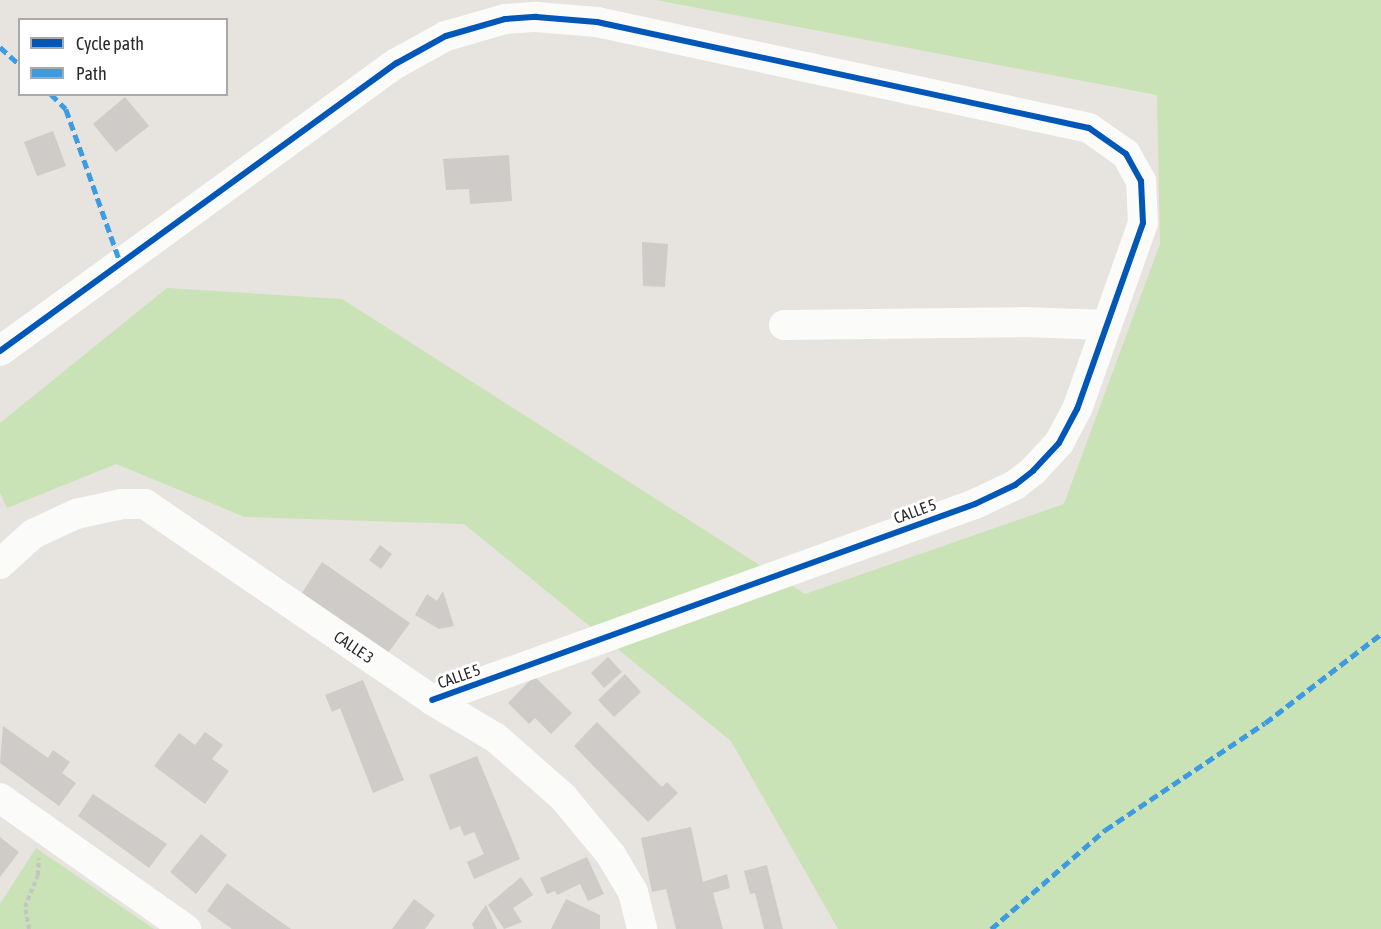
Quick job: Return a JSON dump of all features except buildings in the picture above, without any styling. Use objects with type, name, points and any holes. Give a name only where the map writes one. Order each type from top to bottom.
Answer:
[{"type":"street","name":"CALLE 5","points":[[0,351],[397,63],[446,36],[505,20],[536,17],[597,22],[1089,128],[1126,154],[1144,195],[1143,223],[1077,410],[1059,443],[1033,471],[995,496],[432,700]]},
{"type":"street","points":[[784,325],[1024,322],[1107,325]]},
{"type":"street","name":"CALLE 3","points":[[0,564],[33,534],[76,514],[110,506],[145,504],[432,700],[496,738],[563,797],[623,872],[633,891],[642,929]]},
{"type":"street","points":[[0,798],[186,929]]},
{"type":"path","points":[[29,929],[25,907],[38,875],[46,831]]},
{"type":"green space","points":[[656,0],[1381,0],[1381,929],[838,929],[731,741],[464,524],[245,517],[116,464],[7,508],[0,493],[0,423],[167,288],[342,299],[805,594],[1064,504],[1160,244],[1157,95]]},
{"type":"green space","points":[[36,848],[154,929],[0,929],[0,904]]},
{"type":"marked path","points":[[0,47],[18,63]]},
{"type":"marked path","points":[[53,96],[66,109],[121,264]]},
{"type":"marked path","points":[[991,929],[1105,830],[1265,723],[1381,634]]},
{"type":"cycle path","points":[[0,351],[397,63],[446,36],[505,19],[536,17],[597,22],[1089,128],[1126,154],[1141,181],[1143,223],[1077,409],[1059,443],[1033,471],[1015,485],[975,504],[432,700]]}]
